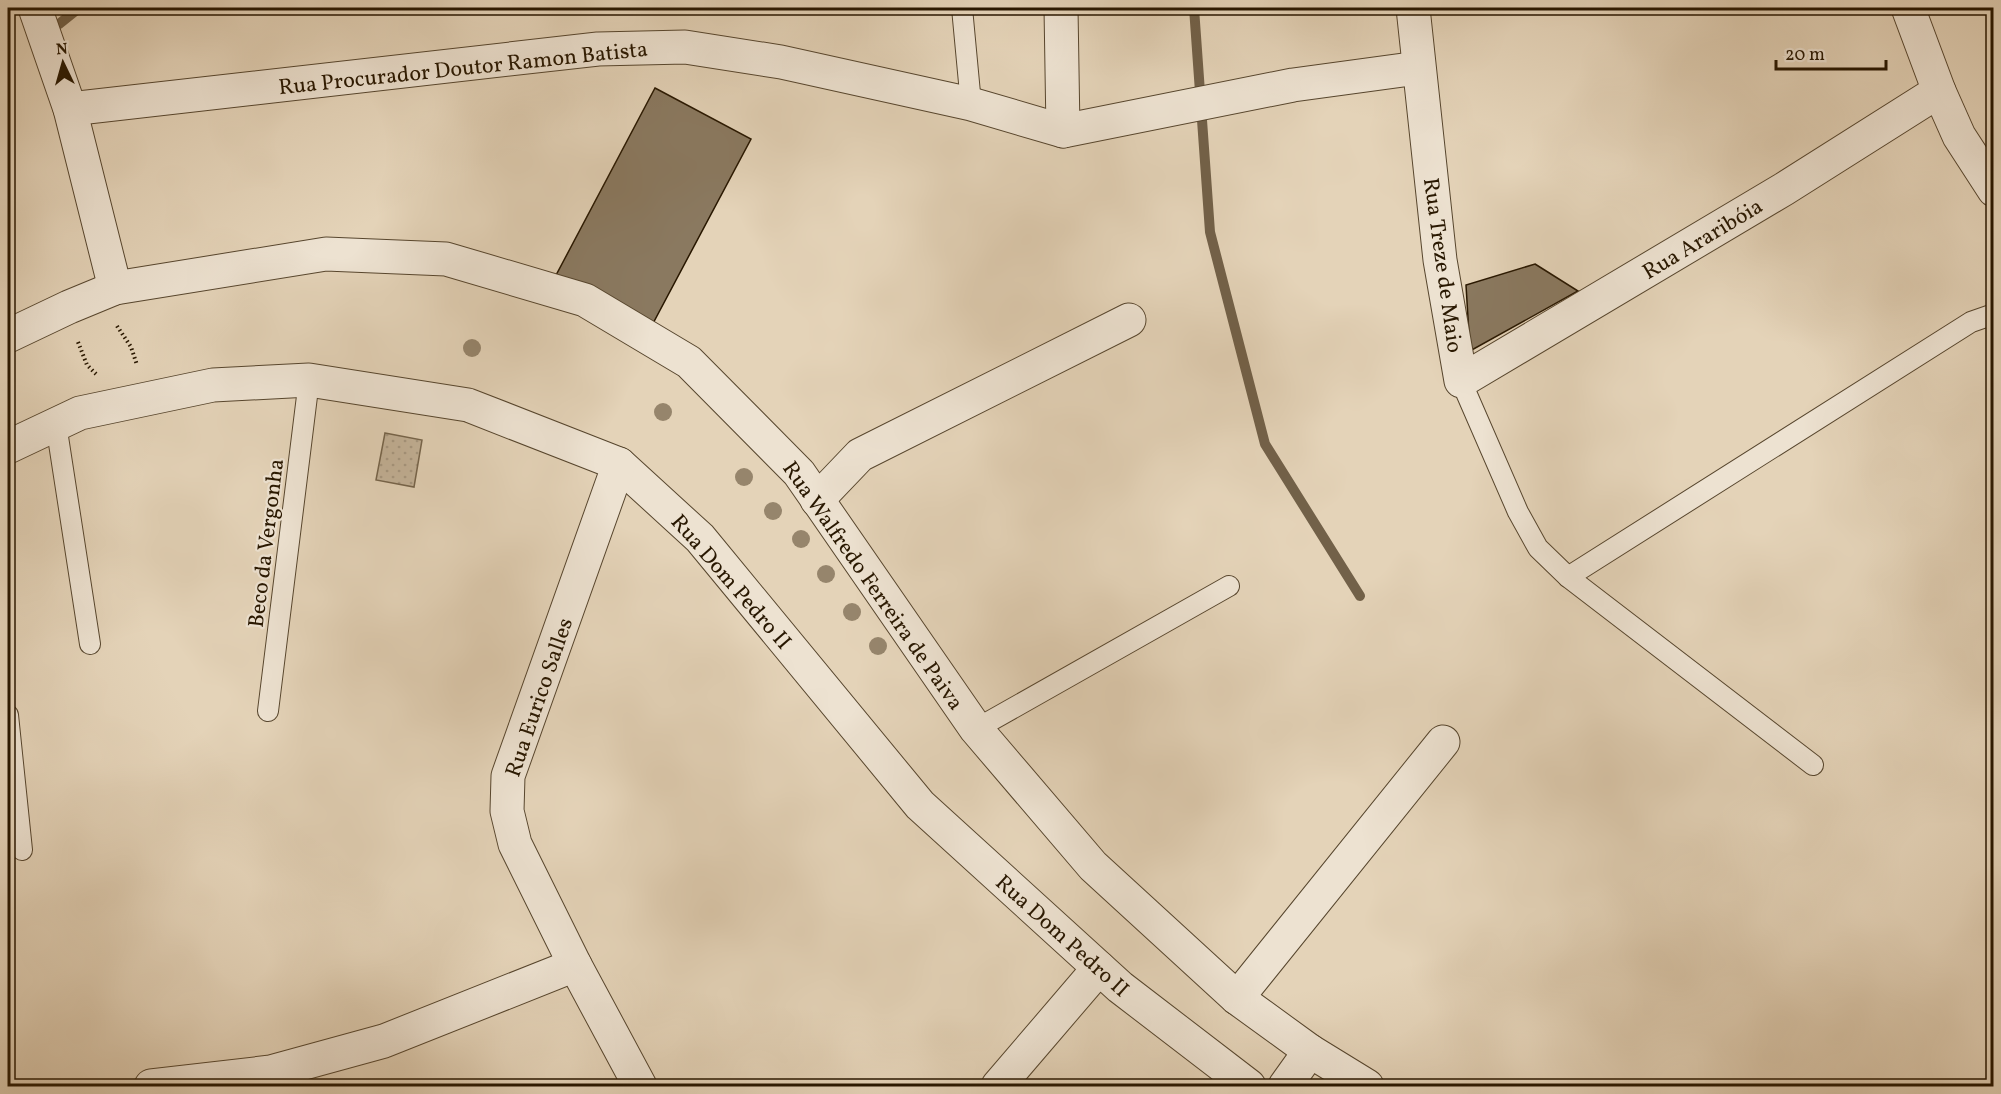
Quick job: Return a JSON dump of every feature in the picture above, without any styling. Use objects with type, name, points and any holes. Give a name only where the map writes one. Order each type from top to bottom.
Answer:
[{"type":"street","points":[[35,8],[70,110],[109,290]]},
{"type":"street","points":[[1061,8],[1063,131]]},
{"type":"street","name":"Rua Treze de Maio","points":[[1413,8],[1440,260],[1461,381]]},
{"type":"street","points":[[1908,8],[1939,91],[1959,136],[1994,190]]},
{"type":"street","name":"Rua Procurador Doutor Ramon Batista","points":[[70,110],[598,49],[685,47],[781,63],[971,104],[1063,131],[1293,85],[1418,68]]},
{"type":"street","name":"Rua Araribóia","points":[[1461,381],[1784,189],[1939,91]]},
{"type":"street","name":"Rua Walfredo Ferreira de Paiva","points":[[8,336],[109,290],[326,254],[446,259],[585,300],[689,362],[799,473],[976,729],[1093,866],[1237,998],[1310,1051],[1367,1086]]},
{"type":"street","points":[[817,500],[860,455],[1129,320]]},
{"type":"street","name":"Rua Dom Pedro II","points":[[8,447],[80,413],[124,403],[213,385],[309,380],[468,405],[619,464],[700,538],[920,805],[1120,987],[1249,1086]]},
{"type":"street","name":"Rua Eurico Salles","points":[[619,464],[508,776],[507,812],[514,844],[640,1086]]},
{"type":"street","points":[[1237,998],[1443,742]]},
{"type":"street","points":[[151,1086],[272,1079],[384,1041],[575,965]]},
{"type":"street","points":[[998,1086],[1099,968]]},
{"type":"street","points":[[1285,1086],[1310,1051]]},
{"type":"lane","points":[[962,8],[971,104]]},
{"type":"lane","points":[[1568,577],[1971,322],[1994,314]]},
{"type":"lane","name":"Beco da Vergonha","points":[[268,711],[309,380]]},
{"type":"lane","name":"Rua Treze de Maio","points":[[1461,381],[1518,512],[1539,548],[1568,577],[1813,765]]},
{"type":"lane","points":[[56,424],[90,644]]},
{"type":"lane","points":[[976,729],[1229,586]]},
{"type":"lane","points":[[8,715],[22,850]]},
{"type":"path","points":[[69,307],[78,343],[87,365],[124,403],[139,372],[131,347],[120,332],[109,290]]},
{"type":"shaded area","points":[[385,433],[422,440],[414,487],[376,480]]},
{"type":"building","points":[[655,88],[751,139],[650,329],[554,279]]},
{"type":"building","points":[[1535,264],[1578,291],[1470,351],[1466,285]]},
{"type":"waterway","points":[[59,24],[79,8]]},
{"type":"waterway","points":[[1194,8],[1210,232],[1265,444],[1360,596]]}]
